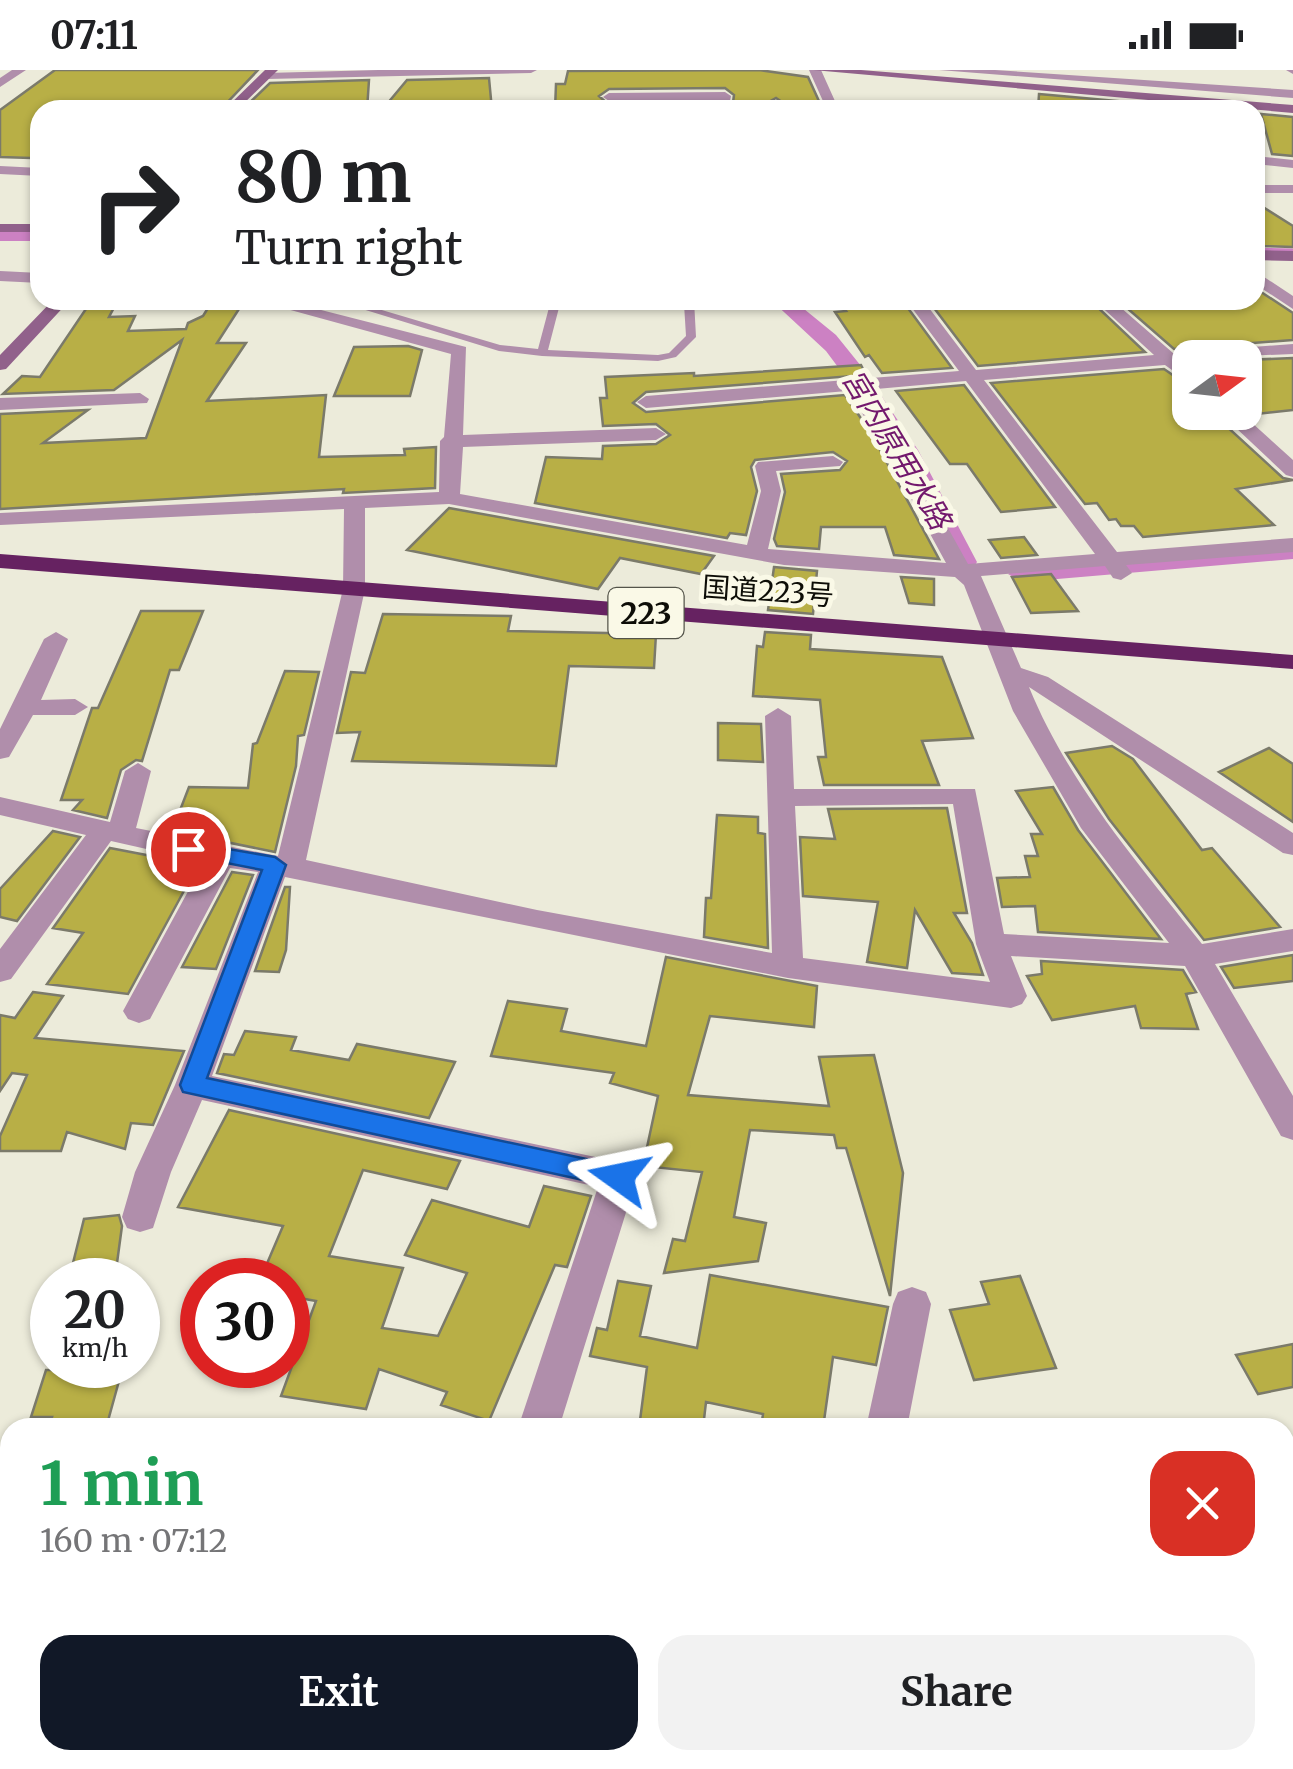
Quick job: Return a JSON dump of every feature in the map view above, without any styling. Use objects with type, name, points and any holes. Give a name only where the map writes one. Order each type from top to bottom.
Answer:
[{"type":"highway","name":"国道223号","points":[[0,561],[1293,662]]},
{"type":"street","points":[[0,82],[20,70]]},
{"type":"street","points":[[241,100],[269,73],[445,80],[531,70]]},
{"type":"street","points":[[829,100],[817,70],[931,76],[1194,100]]},
{"type":"street","points":[[946,70],[1293,94]]},
{"type":"street","points":[[609,97],[725,96],[724,100]]},
{"type":"street","points":[[1265,106],[1293,109]]},
{"type":"street","points":[[1265,161],[1293,164]]},
{"type":"street","points":[[0,170],[30,172]]},
{"type":"street","points":[[1265,189],[1293,189]]},
{"type":"street","points":[[0,228],[30,228]]},
{"type":"street","points":[[1265,255],[1293,256]]},
{"type":"street","points":[[0,276],[30,278]]},
{"type":"street","points":[[1265,283],[1293,304]]},
{"type":"street","points":[[0,364],[52,310]]},
{"type":"street","points":[[301,310],[460,351],[450,441],[449,498]]},
{"type":"street","points":[[922,310],[1118,568]]},
{"type":"street","points":[[1113,310],[1172,362]]},
{"type":"street","points":[[646,402],[1293,349]]},
{"type":"street","points":[[854,387],[968,576],[1026,711],[1091,822],[1194,956],[1293,1126]]},
{"type":"street","points":[[799,391],[813,412]]},
{"type":"street","points":[[0,404],[140,399]]},
{"type":"street","points":[[1248,430],[1293,471]]},
{"type":"street","points":[[450,441],[656,434]]},
{"type":"street","points":[[756,553],[772,491],[765,466],[833,462]]},
{"type":"street","points":[[0,519],[449,498],[756,553],[968,576],[1293,558]]},
{"type":"street","points":[[140,1217],[154,1172],[282,865],[354,589],[355,505]]},
{"type":"street","points":[[1118,568],[1293,545]]},
{"type":"street","points":[[0,751],[56,640]]},
{"type":"street","points":[[1009,672],[1039,682],[1293,846]]},
{"type":"street","points":[[25,708],[75,707]]},
{"type":"street","points":[[778,716],[788,968]]},
{"type":"street","points":[[5,955],[112,832],[138,770]]},
{"type":"street","points":[[0,806],[221,857],[282,865],[537,920],[788,968],[1011,996],[992,944],[965,795],[781,798]]},
{"type":"street","points":[[139,1011],[221,857]]},
{"type":"street","points":[[992,944],[1194,956],[1293,940]]},
{"type":"street","points":[[192,1085],[619,1177],[541,1418]]},
{"type":"street","points":[[888,1418],[912,1304]]},
{"type":"lane","points":[[372,310],[499,348],[646,358],[672,355],[691,337],[689,310]]},
{"type":"lane","points":[[542,353],[553,310]]},
{"type":"building","points":[[55,70],[258,70],[230,100],[30,100],[30,158],[0,157],[0,110]]},
{"type":"building","points":[[759,70],[808,77],[818,100],[733,100],[734,95],[725,88],[609,89],[599,96],[603,100],[555,100],[556,84],[565,84],[568,71]]},
{"type":"building","points":[[489,78],[491,100],[390,100],[407,80]]},
{"type":"building","points":[[369,80],[368,100],[252,100],[270,83]]},
{"type":"building","points":[[1039,94],[1106,100],[1039,100]]},
{"type":"building","points":[[1265,114],[1293,117],[1293,156],[1272,154]]},
{"type":"building","points":[[1265,208],[1293,226],[1293,247],[1265,246]]},
{"type":"building","points":[[1265,295],[1293,313],[1293,340],[1172,340],[1172,347],[1129,310],[1265,310]]},
{"type":"building","points":[[85,310],[113,310],[109,317],[135,316],[128,331],[186,329],[188,323],[207,310],[238,310],[217,343],[246,343],[207,401],[326,395],[319,457],[405,455],[404,449],[436,447],[435,488],[343,493],[344,489],[0,509],[0,414],[88,410],[43,443],[146,438],[182,340],[114,390],[3,394],[22,376],[40,377]]},
{"type":"building","points":[[909,310],[952,368],[882,373],[869,355],[865,357],[835,312]]},
{"type":"building","points":[[936,310],[1101,310],[1145,352],[978,366]]},
{"type":"building","points":[[408,346],[422,350],[410,396],[334,396],[354,347]]},
{"type":"building","points":[[1293,358],[1293,410],[1262,413],[1262,359]]},
{"type":"building","points":[[861,365],[866,375],[646,392],[633,403],[646,412],[845,395],[871,433],[939,559],[894,555],[885,527],[821,527],[819,549],[777,546],[774,539],[785,492],[781,474],[840,470],[847,461],[833,452],[755,460],[751,467],[757,491],[746,535],[730,533],[727,538],[535,503],[546,457],[602,459],[603,446],[656,444],[670,435],[656,424],[603,426],[600,398],[607,398],[605,377],[694,376]]},
{"type":"building","points":[[1164,369],[1172,375],[1172,430],[1231,430],[1283,478],[1293,480],[1236,489],[1274,525],[1143,537],[1134,526],[1121,526],[1116,519],[1109,520],[1097,503],[1085,504],[991,383]]},
{"type":"building","points":[[964,385],[1055,507],[1001,512],[967,464],[950,464],[896,391]]},
{"type":"building","points":[[449,508],[714,556],[701,574],[620,558],[598,589],[407,550]]},
{"type":"building","points":[[1024,537],[1037,555],[1001,558],[989,540]]},
{"type":"building","points":[[774,567],[817,571],[813,614],[768,610]]},
{"type":"building","points":[[1051,574],[1078,611],[1031,613],[1012,577]]},
{"type":"building","points":[[901,577],[934,579],[934,605],[909,603]]},
{"type":"building","points":[[141,611],[203,611],[179,670],[170,670],[142,761],[136,760],[121,770],[107,818],[73,810],[82,800],[61,800],[92,708],[98,708]]},
{"type":"building","points":[[383,614],[511,616],[508,631],[656,634],[654,668],[569,666],[556,766],[352,761],[360,732],[337,733],[351,672],[365,673]]},
{"type":"building","points":[[765,632],[811,635],[810,649],[942,657],[973,738],[922,741],[939,785],[824,785],[818,757],[826,757],[820,700],[753,696],[757,646],[763,647]]},
{"type":"building","points":[[285,671],[319,672],[304,735],[298,736],[296,766],[275,852],[172,831],[189,787],[248,788],[253,744],[257,743]]},
{"type":"building","points":[[718,723],[761,724],[763,762],[718,760]]},
{"type":"building","points":[[1112,746],[1133,759],[1202,850],[1212,848],[1280,927],[1204,940],[1109,819],[1066,753]]},
{"type":"building","points":[[1269,748],[1293,764],[1293,822],[1219,772]]},
{"type":"building","points":[[1053,787],[1078,830],[1161,939],[1038,932],[1035,906],[1002,907],[997,878],[1030,877],[1025,856],[1038,856],[1031,834],[1042,834],[1016,791]]},
{"type":"building","points":[[947,808],[967,913],[954,913],[972,943],[983,975],[952,973],[915,910],[907,968],[867,962],[878,902],[803,896],[800,837],[835,839],[828,809]]},
{"type":"building","points":[[717,815],[758,817],[758,833],[765,834],[768,948],[704,937]]},
{"type":"building","points":[[53,831],[80,837],[17,921],[0,917],[0,889]]},
{"type":"building","points":[[110,848],[198,865],[128,994],[47,984],[83,933],[53,928]]},
{"type":"building","points":[[232,872],[253,875],[216,969],[182,967]]},
{"type":"building","points":[[285,887],[290,887],[286,950],[279,972],[255,971]]},
{"type":"building","points":[[1293,955],[1293,981],[1234,988],[1221,967]]},
{"type":"building","points":[[666,957],[817,986],[814,1027],[710,1016],[688,1095],[829,1106],[819,1057],[874,1055],[903,1173],[890,1296],[846,1148],[837,1148],[834,1135],[750,1130],[734,1217],[766,1223],[758,1261],[664,1273],[673,1239],[685,1241],[702,1172],[643,1166],[658,1096],[610,1083],[614,1073],[491,1056],[508,1001],[567,1009],[561,1031],[646,1046]]},
{"type":"building","points":[[1041,961],[1183,970],[1196,992],[1186,994],[1198,1029],[1141,1028],[1135,1006],[1052,1020],[1027,976],[1042,974]]},
{"type":"building","points":[[33,992],[63,996],[35,1038],[184,1051],[153,1125],[131,1123],[125,1149],[67,1132],[61,1151],[0,1151],[0,1136],[27,1075],[12,1073],[0,1091],[0,1015],[15,1018]]},
{"type":"building","points":[[245,1031],[296,1037],[291,1050],[349,1060],[357,1044],[455,1062],[429,1118],[217,1073],[224,1054],[234,1055]]},
{"type":"building","points":[[229,1110],[460,1161],[447,1189],[363,1170],[329,1256],[403,1268],[382,1328],[438,1336],[467,1273],[405,1255],[432,1200],[529,1227],[544,1186],[591,1196],[567,1267],[555,1265],[490,1418],[441,1405],[447,1392],[379,1369],[366,1409],[281,1396],[284,1388],[310,1388],[310,1317],[316,1301],[310,1300],[310,1258],[269,1258],[283,1226],[178,1207]]},
{"type":"building","points":[[119,1215],[122,1226],[118,1258],[74,1258],[84,1219]]},
{"type":"building","points":[[710,1275],[888,1307],[876,1365],[833,1357],[824,1418],[762,1418],[763,1414],[706,1402],[704,1418],[640,1418],[647,1367],[590,1356],[597,1328],[607,1330],[618,1281],[651,1286],[640,1336],[697,1348]]},
{"type":"building","points":[[1020,1276],[1056,1368],[974,1380],[950,1310],[989,1304],[981,1282]]},
{"type":"building","points":[[1293,1344],[1293,1387],[1258,1394],[1236,1355]]},
{"type":"building","points":[[40,1388],[117,1388],[109,1418],[31,1417]]},
{"type":"waterway","name":"宮内原用水路","points":[[0,235],[30,235]]},
{"type":"waterway","points":[[1265,250],[1293,251]]},
{"type":"waterway","name":"宮内原用水路","points":[[792,310],[834,346],[872,396],[922,477],[963,562]]},
{"type":"waterway","name":"宮内原用水路","points":[[1022,574],[1293,551]]},
{"type":"route","points":[[188,849],[275,865],[192,1085],[619,1177]]}]
